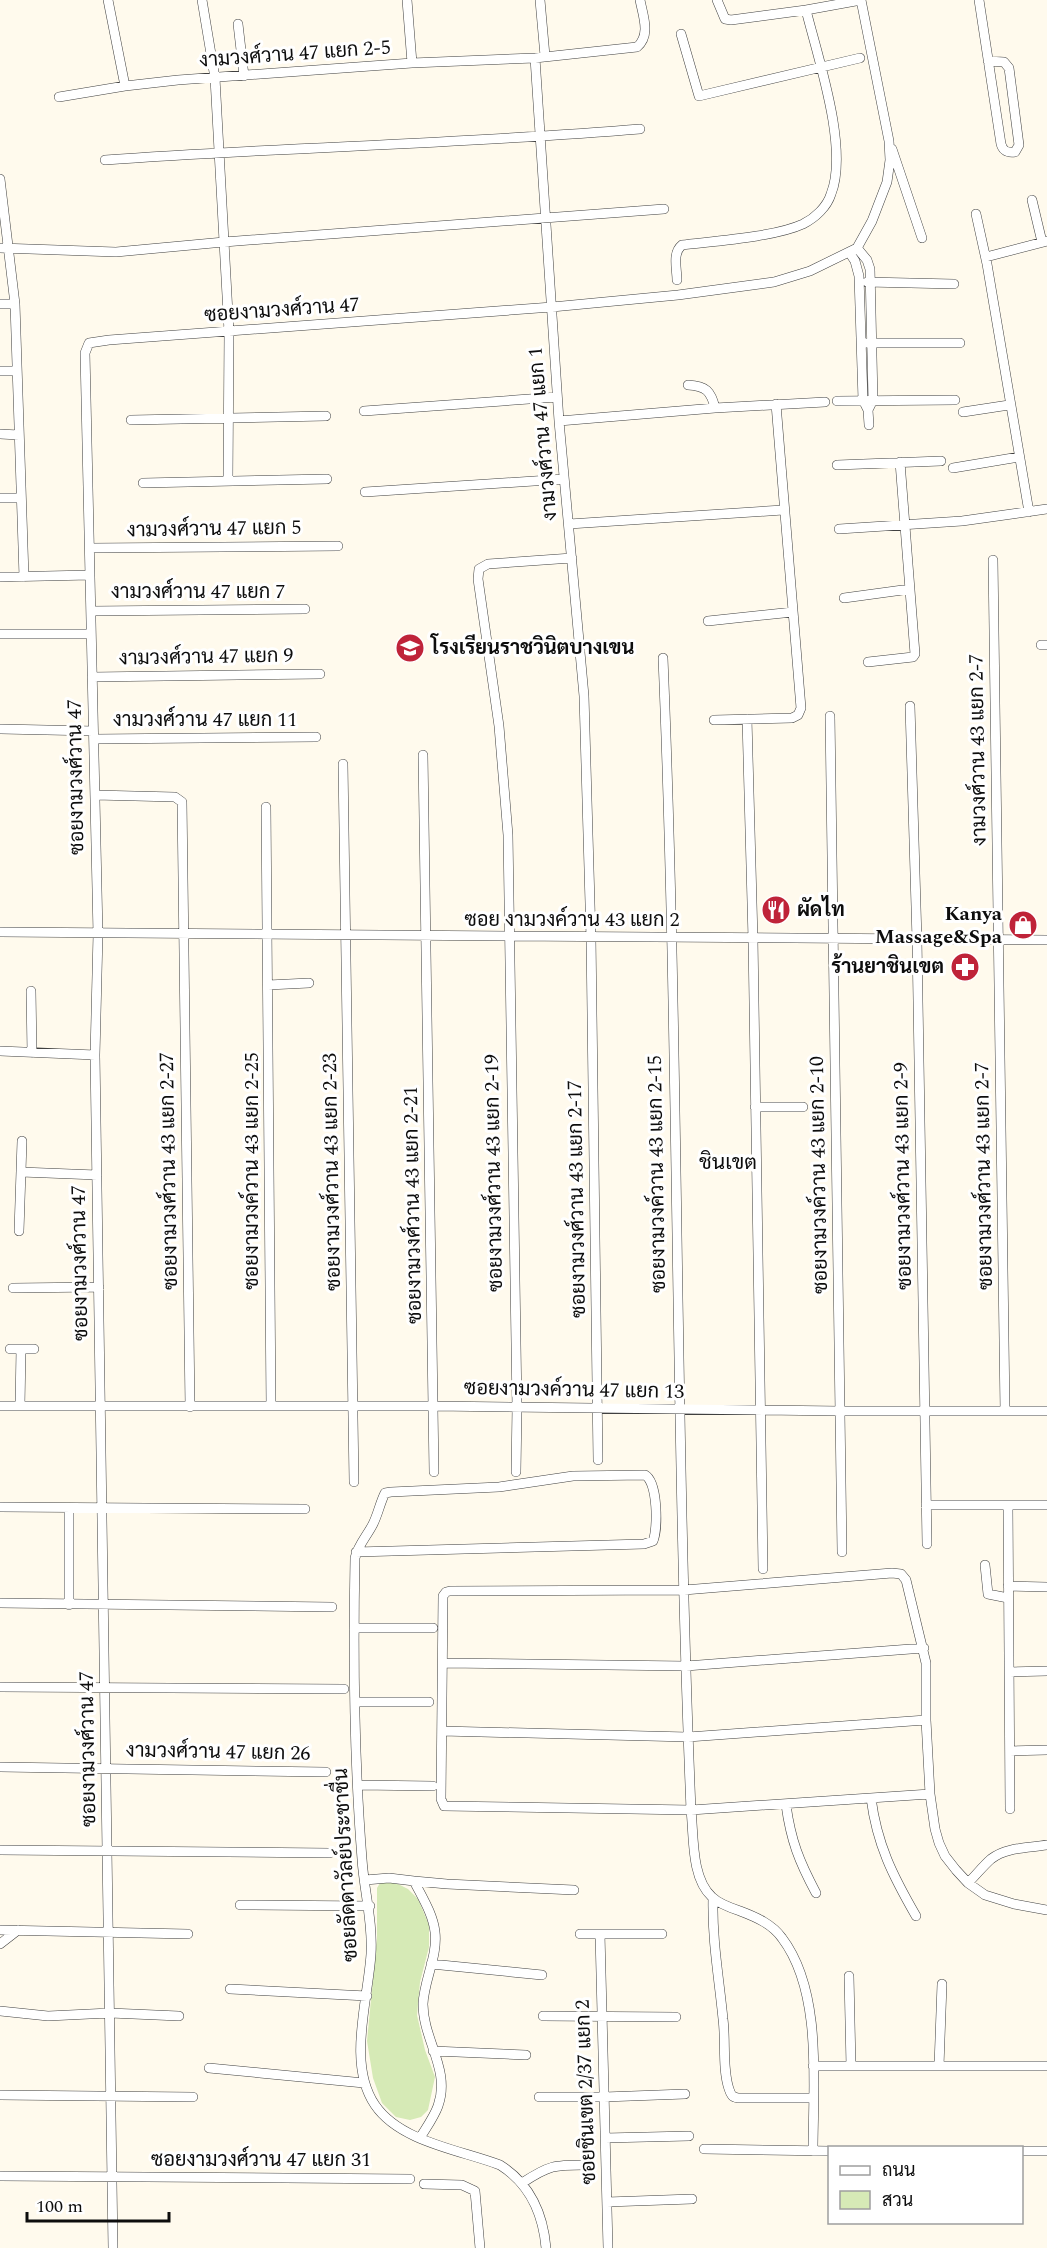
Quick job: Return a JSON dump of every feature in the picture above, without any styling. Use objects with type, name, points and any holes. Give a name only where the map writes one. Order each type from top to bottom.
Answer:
[{"type":"street","points":[[108,0],[125,86]]},
{"type":"street","points":[[202,0],[215,78],[229,332],[228,481]]},
{"type":"street","points":[[407,0],[412,63]]},
{"type":"street","name":"งามวงศ์วาน 47 แยก 1","points":[[540,0],[540,137],[557,397],[584,696],[591,938]]},
{"type":"street","name":"งามวงศ์วาน 47 แยก 2-5","points":[[58,97],[125,86],[215,78],[412,63],[540,57],[637,47],[646,35],[640,0]]},
{"type":"street","points":[[717,0],[722,15],[725,19],[731,20],[806,10],[828,3],[861,0],[890,141],[922,238]]},
{"type":"street","points":[[979,0],[988,61],[1002,149],[1006,152],[1015,152],[1019,145],[1009,68],[1004,62],[988,61]]},
{"type":"street","points":[[677,280],[676,255],[677,249],[682,245],[777,232],[803,224],[819,213],[831,196],[835,180],[836,151],[830,110],[806,10]]},
{"type":"street","points":[[238,24],[244,76]]},
{"type":"street","points":[[681,34],[696,93],[699,96],[860,58]]},
{"type":"street","points":[[105,160],[219,152],[540,137],[640,129]]},
{"type":"street","points":[[868,400],[862,344],[860,283],[853,250],[872,221],[887,182],[890,141]]},
{"type":"street","points":[[0,179],[5,249],[15,304],[24,577]]},
{"type":"street","points":[[986,257],[1044,242],[1032,201]]},
{"type":"street","points":[[5,249],[107,253],[664,209]]},
{"type":"street","points":[[976,214],[986,257],[1029,512]]},
{"type":"street","points":[[853,250],[867,260],[871,282],[872,343],[868,400],[869,425]]},
{"type":"street","name":"ซอยงามวงศ์วาน 47","points":[[114,2248],[95,1055],[98,934],[86,347],[89,343],[109,340],[552,307],[678,295],[774,282],[810,271],[853,250]]},
{"type":"street","points":[[860,283],[954,284]]},
{"type":"street","points":[[0,304],[15,304]]},
{"type":"street","points":[[862,344],[960,343]]},
{"type":"street","points":[[0,371],[17,371]]},
{"type":"street","points":[[688,385],[704,387],[708,390],[715,408]]},
{"type":"street","points":[[364,411],[557,397]]},
{"type":"street","points":[[837,401],[955,400]]},
{"type":"street","points":[[559,422],[715,408],[825,402]]},
{"type":"street","points":[[714,720],[792,718],[800,712],[776,404]]},
{"type":"street","points":[[963,412],[1010,405]]},
{"type":"street","points":[[131,420],[326,416]]},
{"type":"street","points":[[0,435],[19,435]]},
{"type":"street","points":[[953,468],[1019,458]]},
{"type":"street","points":[[837,465],[941,461]]},
{"type":"street","points":[[868,662],[915,656],[900,462]]},
{"type":"street","points":[[143,483],[327,479]]},
{"type":"street","points":[[365,492],[564,479]]},
{"type":"street","points":[[0,498],[21,498]]},
{"type":"street","points":[[838,529],[962,521],[1047,509]]},
{"type":"street","points":[[569,524],[783,510]]},
{"type":"street","name":"งามวงศ์วาน 47 แยก 5","points":[[90,548],[338,546]]},
{"type":"street","name":"ซอยงามวงศ์วาน 43 แยก 2-19","points":[[516,1472],[517,1407],[508,835],[499,726],[478,579],[479,569],[488,564],[572,558]]},
{"type":"street","name":"งามวงศ์วาน 43 แยก 2-7","points":[[993,560],[999,940]]},
{"type":"street","points":[[0,577],[90,575]]},
{"type":"street","points":[[844,598],[910,589]]},
{"type":"street","name":"งามวงศ์วาน 47 แยก 7","points":[[91,611],[305,609]]},
{"type":"street","points":[[708,621],[793,612]]},
{"type":"street","points":[[0,634],[92,634]]},
{"type":"street","name":"ซอยงามวงค์วาน 43 แยก 2-15","points":[[663,658],[672,938],[679,1409],[688,1737],[691,1810],[700,1879],[713,1898]]},
{"type":"street","name":"งามวงศ์วาน 47 แยก 9","points":[[92,677],[320,674]]},
{"type":"street","name":"ซอยงามวงศ์วาน 43 แยก 2-9","points":[[910,706],[917,940],[927,1544]]},
{"type":"street","name":"ซอยงามวงค์วาน 43 แยก 2-10","points":[[830,716],[842,1552]]},
{"type":"street","points":[[747,718],[753,939],[763,1569]]},
{"type":"street","name":"งามวงศ์วาน 47 แยก 11","points":[[1,729],[94,735],[316,738]]},
{"type":"street","name":"ซอยงามวงศ์วาน 43 แยก 2-21","points":[[423,755],[434,1472]]},
{"type":"street","name":"ซอยงามวงศ์วาน 43 แยก 2-23","points":[[343,764],[354,1482]]},
{"type":"street","name":"ซอยงามวงศ์วาน 43 แยก 2-27","points":[[95,795],[175,797],[182,802],[190,1407]]},
{"type":"street","name":"ซอยงามวงค์วาน 43 แยก 2-25","points":[[266,807],[272,1406]]},
{"type":"street","name":"ซอย งามวงค์วาน 43 แยก 2","points":[[0,932],[268,936],[1047,940]]},
{"type":"street","name":"ซอยงามวงศ์วาน 43 แยก 2-17","points":[[591,938],[598,1460]]},
{"type":"street","name":"ซอยงามวงศ์วาน 43 แยก 2-7","points":[[999,940],[1005,1411]]},
{"type":"street","points":[[268,985],[309,983]]},
{"type":"street","points":[[31,991],[32,1053]]},
{"type":"street","points":[[0,1051],[95,1055]]},
{"type":"street","points":[[755,1107],[803,1107]]},
{"type":"street","points":[[19,1231],[21,1141]]},
{"type":"street","points":[[21,1172],[97,1175]]},
{"type":"street","points":[[13,1288],[99,1287]]},
{"type":"street","points":[[10,1349],[34,1349]]},
{"type":"street","points":[[20,1406],[21,1349]]},
{"type":"street","name":"ซอยงามวงค์วาน 47 แยก 13","points":[[0,1406],[434,1406],[925,1412],[1047,1411]]},
{"type":"street","points":[[645,1475],[652,1482],[656,1532],[652,1541],[644,1544],[356,1552],[372,1526],[385,1493],[499,1487],[573,1476],[645,1475]]},
{"type":"street","points":[[926,1505],[1047,1505]]},
{"type":"street","points":[[1008,1505],[1010,1809]]},
{"type":"street","points":[[0,1507],[304,1509]]},
{"type":"street","points":[[69,1508],[69,1605]]},
{"type":"street","name":"ซอยลัดดาวัลย์ประชาชื่น","points":[[356,1552],[355,1702],[362,1860],[372,1932],[360,2049],[364,2083],[375,2105],[395,2126],[420,2138],[500,2165],[513,2173],[535,2201],[541,2217],[546,2248]]},
{"type":"street","points":[[985,1565],[988,1594],[1008,1598]]},
{"type":"street","points":[[930,1794],[691,1810],[444,1806],[441,1799],[443,1596],[446,1592],[684,1590],[901,1574],[906,1580],[924,1648],[930,1794],[939,1843],[945,1856],[968,1883],[985,1895],[1047,1910]]},
{"type":"street","points":[[1008,1586],[1047,1587]]},
{"type":"street","points":[[0,1603],[332,1607]]},
{"type":"street","points":[[354,1628],[433,1628]]},
{"type":"street","points":[[443,1663],[686,1666],[924,1648]]},
{"type":"street","points":[[1010,1672],[1047,1671]]},
{"type":"street","points":[[0,1687],[344,1689]]},
{"type":"street","points":[[355,1702],[429,1702]]},
{"type":"street","points":[[442,1731],[688,1737],[926,1720]]},
{"type":"street","points":[[1011,1751],[1047,1750]]},
{"type":"street","name":"งามวงศ์วาน 47 แยก 26","points":[[0,1767],[326,1772]]},
{"type":"street","points":[[359,1785],[433,1786]]},
{"type":"street","points":[[871,1798],[874,1824],[880,1845],[894,1878],[916,1916]]},
{"type":"street","points":[[786,1805],[794,1849],[816,1893]]},
{"type":"street","points":[[968,1883],[990,1860],[998,1855],[1008,1851],[1047,1845]]},
{"type":"street","points":[[0,1850],[330,1853]]},
{"type":"street","points":[[365,1880],[389,1878],[447,1884],[574,1890]]},
{"type":"street","points":[[414,1881],[427,1907],[435,1933],[423,2006],[425,2025],[442,2075],[438,2108],[420,2138]]},
{"type":"street","points":[[813,2098],[738,2098],[730,2093],[724,2021],[713,1948],[713,1898],[770,1926],[782,1937],[806,1986],[810,2006],[813,2066],[813,2098],[813,2151]]},
{"type":"street","points":[[240,1905],[370,1906]]},
{"type":"street","points":[[0,1930],[188,1934]]},
{"type":"street","points":[[0,1944],[18,1930]]},
{"type":"street","points":[[580,1934],[662,1934]]},
{"type":"street","name":"ซอยชินเขต 2/37 แยก 2","points":[[600,1934],[608,2248]]},
{"type":"street","points":[[431,1964],[542,1975]]},
{"type":"street","points":[[849,1976],[851,2066]]},
{"type":"street","points":[[939,2066],[942,1984]]},
{"type":"street","points":[[230,1989],[367,1996]]},
{"type":"street","points":[[0,2011],[48,2016],[110,2013],[179,2016]]},
{"type":"street","points":[[543,2016],[676,2017]]},
{"type":"street","points":[[433,2051],[526,2055]]},
{"type":"street","points":[[813,2066],[1047,2066]]},
{"type":"street","points":[[209,2068],[364,2083]]},
{"type":"street","points":[[539,2097],[685,2094]]},
{"type":"street","points":[[0,2095],[193,2097]]},
{"type":"street","points":[[605,2138],[689,2136]]},
{"type":"street","points":[[704,2149],[828,2151]]},
{"type":"street","points":[[1023,2151],[1047,2151]]},
{"type":"street","points":[[522,2183],[545,2168],[558,2165],[589,2165]]},
{"type":"street","name":"ซอยงามวงศ์วาน 47 แยก 31","points":[[0,2176],[410,2179]]},
{"type":"street","points":[[424,2184],[462,2185],[475,2191],[480,2248]]},
{"type":"street","points":[[607,2202],[692,2199]]},
{"type":"green space","points":[[394,1882],[408,1889],[418,1899],[429,1925],[429,1947],[420,1982],[417,2015],[425,2050],[435,2077],[428,2110],[421,2117],[410,2120],[396,2117],[382,2103],[373,2078],[367,2041],[377,1938],[377,1888],[380,1883]]},
{"type":"place","name":"โรงเรียนราชวินิตบางเขน","points":[[410,648]]},
{"type":"place","name":"ผัดไท","points":[[776,910]]},
{"type":"place","name":"Kanya Massage&Spa","points":[[1023,925]]},
{"type":"place","name":"ร้านยาชินเขต","points":[[965,967]]},
{"type":"district","name":"ชินเขต","points":[[728,1163]]}]
